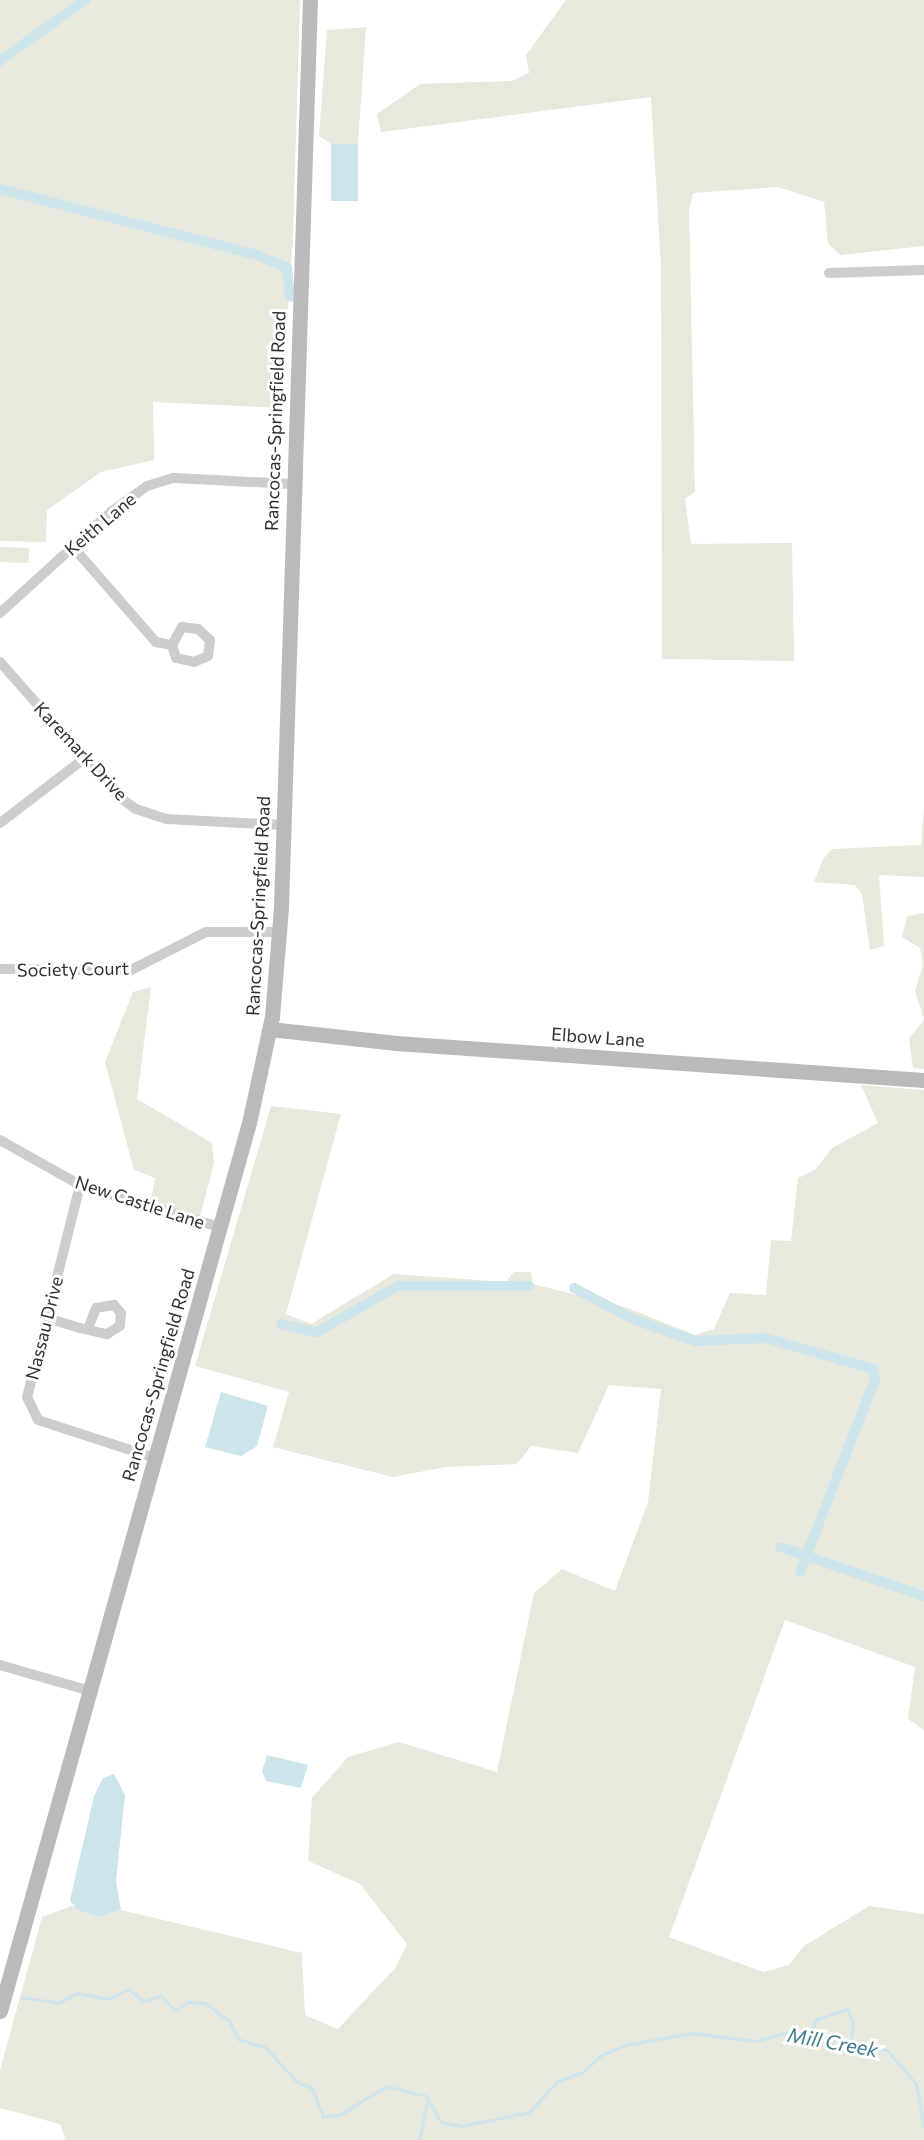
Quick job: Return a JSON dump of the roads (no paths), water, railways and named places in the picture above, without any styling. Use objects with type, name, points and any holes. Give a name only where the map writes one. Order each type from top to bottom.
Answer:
[{"type":"main road","name":"Rancocas-Springfield Road","points":[[0,2011],[219,1227],[270,1029],[279,932],[292,484],[310,0]]},
{"type":"main road","name":"Elbow Lane","points":[[270,1029],[396,1043],[924,1080]]},
{"type":"street","points":[[830,273],[922,270]]},
{"type":"street","name":"Keith Lane","points":[[0,613],[129,498],[156,483],[174,478],[292,484]]},
{"type":"street","points":[[73,547],[143,631],[156,642],[172,645]]},
{"type":"street","name":"Karemark Drive","points":[[0,662],[118,796],[146,814],[283,825]]},
{"type":"street","points":[[0,823],[85,758]]},
{"type":"street","name":"Society Court","points":[[0,969],[131,970],[206,932],[279,932]]},
{"type":"street","name":"New Castle Lane","points":[[0,1140],[80,1185],[219,1227]]},
{"type":"street","name":"Nassau Drive","points":[[80,1185],[27,1397],[38,1420],[155,1458]]},
{"type":"street","points":[[47,1318],[88,1329]]},
{"type":"street","points":[[0,1665],[90,1690]]},
{"type":"water","points":[[331,144],[358,144],[358,201],[331,201]]},
{"type":"water","points":[[221,1392],[268,1406],[257,1446],[241,1456],[205,1447]]},
{"type":"water","points":[[267,1755],[308,1765],[301,1788],[266,1781],[262,1771]]},
{"type":"water","points":[[114,1774],[125,1795],[116,1881],[121,1910],[98,1917],[76,1909],[70,1900],[94,1796],[103,1778]]},
{"type":"waterway","points":[[0,61],[85,0]]},
{"type":"waterway","points":[[0,189],[257,255],[287,268],[290,297]]},
{"type":"waterway","points":[[281,1324],[317,1332],[398,1286],[529,1286]]},
{"type":"waterway","points":[[574,1288],[635,1320],[695,1341],[765,1338],[873,1369],[875,1379],[800,1572]]},
{"type":"waterway","points":[[780,1547],[924,1596]]},
{"type":"waterway","name":"Mill Creek","points":[[21,1997],[58,2003],[77,1993],[107,1999],[128,1989],[144,2001],[161,1996],[175,2010],[188,2002],[205,2003],[230,2022],[238,2039],[265,2047],[297,2082],[312,2088],[323,2117],[341,2114],[386,2086],[426,2096],[441,2122],[461,2126],[529,2112],[558,2081],[583,2072],[600,2056],[625,2045],[692,2033],[756,2041],[790,2031],[827,2044],[887,2050],[916,2084],[924,2127]]},
{"type":"waterway","points":[[808,2038],[817,2019],[847,2009],[853,2022],[850,2045]]},
{"type":"waterway","points":[[419,2140],[428,2098]]}]
